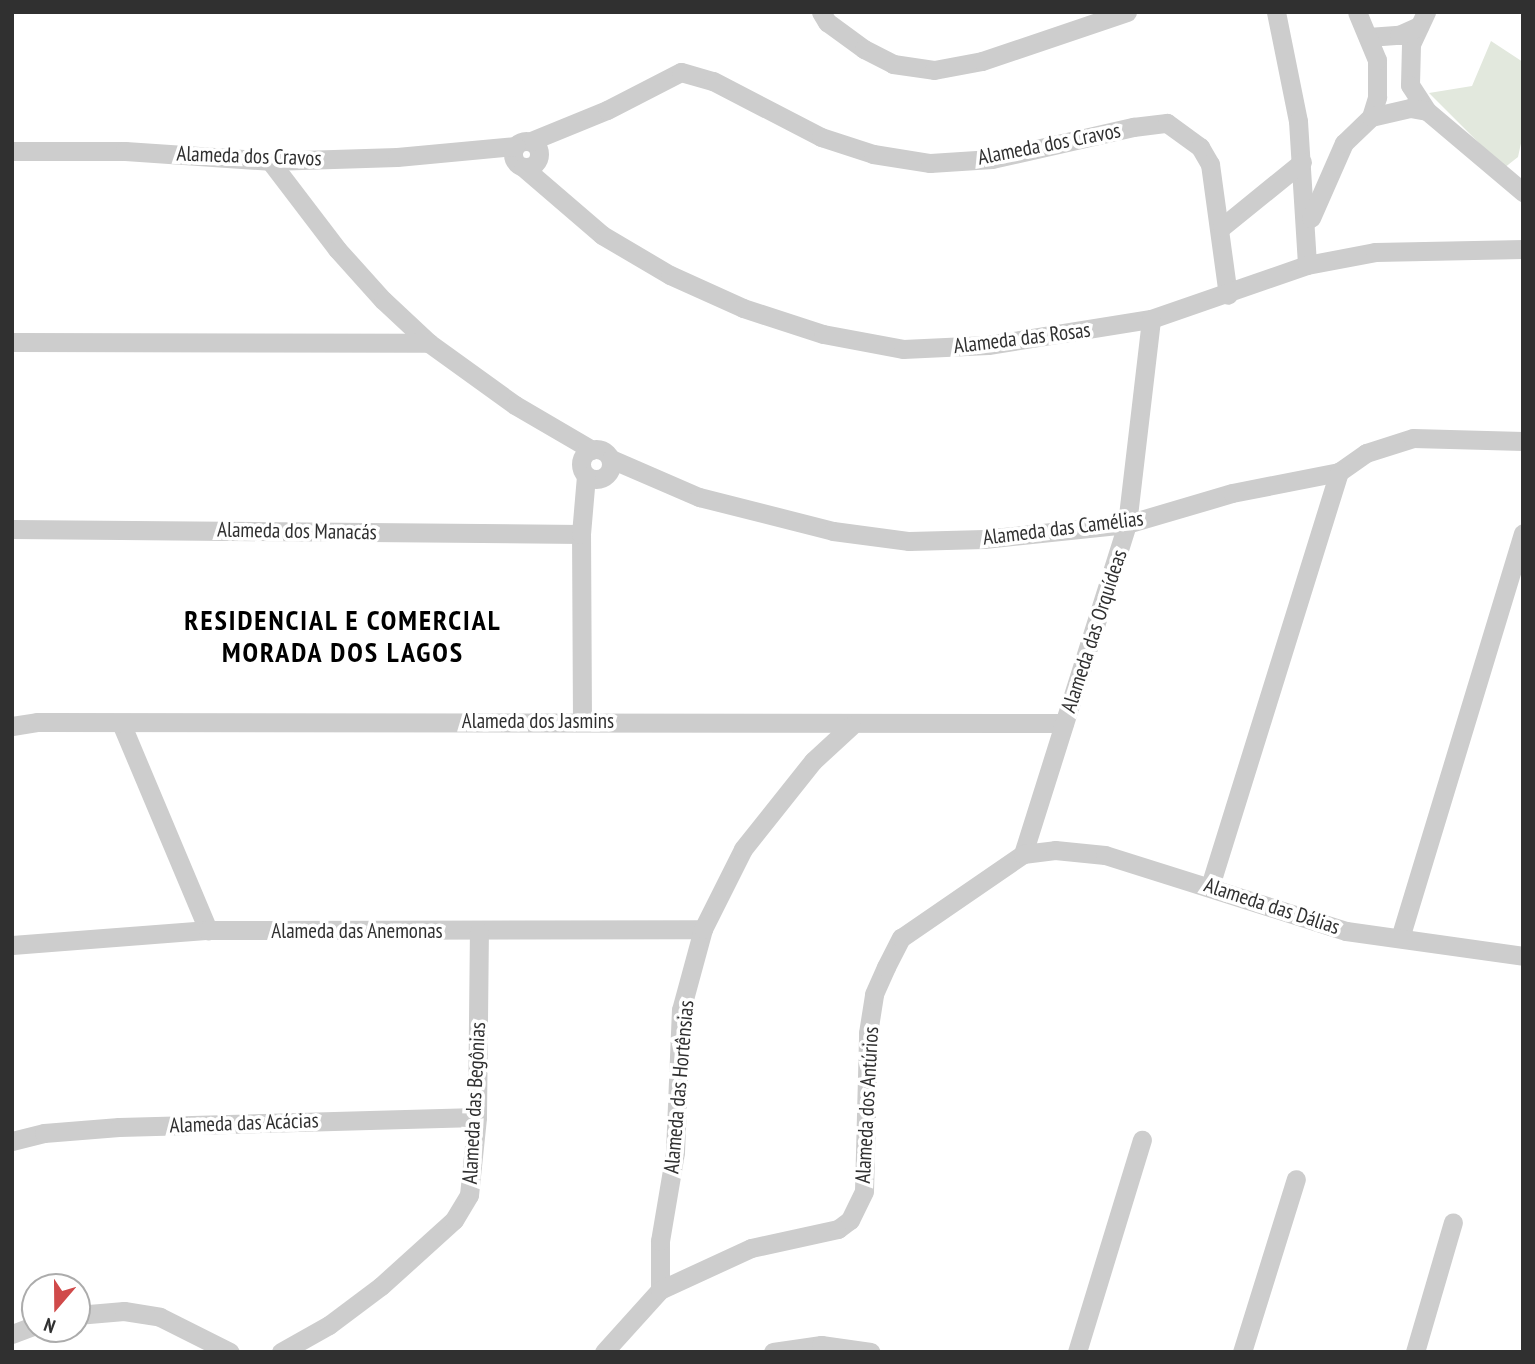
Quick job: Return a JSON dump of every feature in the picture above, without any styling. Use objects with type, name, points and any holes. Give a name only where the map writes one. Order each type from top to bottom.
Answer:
[{"type":"street","points":[[821,12],[837,29],[893,64],[934,70],[982,61],[1127,12]]},
{"type":"street","points":[[1276,12],[1302,162],[1307,265]]},
{"type":"street","points":[[1357,12],[1368,37],[1378,79],[1371,117]]},
{"type":"street","points":[[1368,37],[1399,35],[1422,19]]},
{"type":"street","points":[[1422,19],[1408,67],[1410,85],[1427,111],[1523,192]]},
{"type":"street","name":"Alameda dos Cravos","points":[[12,150],[125,151],[270,161],[486,149],[527,155],[560,131],[681,72],[713,80],[821,137],[873,154],[930,163],[992,159],[1133,127],[1167,123],[1200,147],[1210,164],[1222,227],[1228,295]]},
{"type":"street","points":[[1307,230],[1345,143],[1371,117],[1410,108],[1427,111]]},
{"type":"street","name":"Alameda das Rosas","points":[[527,155],[550,190],[602,235],[670,275],[743,308],[823,334],[915,349],[988,345],[1150,319],[1228,295],[1307,265],[1394,249],[1523,250]]},
{"type":"street","name":"Alameda das Camélias","points":[[270,161],[337,249],[383,300],[429,342],[514,405],[568,436],[596,467],[639,472],[699,497],[833,531],[909,541],[984,539],[1127,524],[1232,493],[1339,472],[1366,453],[1413,438],[1482,443],[1523,441]]},
{"type":"street","points":[[1222,227],[1302,162]]},
{"type":"street","name":"Alameda das Orquídeas","points":[[1023,854],[1127,524],[1150,319]]},
{"type":"street","points":[[12,342],[429,342]]},
{"type":"street","name":"Alameda das Camélias","points":[[1482,443],[1523,453]]},
{"type":"street","points":[[582,720],[581,534],[585,501],[596,467]]},
{"type":"street","points":[[1210,886],[1339,472]]},
{"type":"street","name":"Alameda dos Manacás","points":[[12,529],[581,534]]},
{"type":"street","points":[[1400,938],[1523,533]]},
{"type":"street","name":"Alameda dos Jasmins","points":[[12,726],[37,722],[582,720],[851,726],[1064,723]]},
{"type":"street","points":[[121,723],[208,930]]},
{"type":"street","name":"Alameda das Hortênsias","points":[[660,1290],[660,1241],[675,1152],[681,1010],[703,929],[743,849],[813,761],[851,726]]},
{"type":"street","name":"Alameda das Dálias","points":[[1023,854],[1055,850],[1105,855],[1210,886],[1321,924],[1523,957]]},
{"type":"street","name":"Alameda dos Antúrios","points":[[604,1352],[660,1290],[751,1248],[838,1229],[850,1220],[863,1191],[868,1033],[874,994],[886,967],[901,938],[1023,854]]},
{"type":"street","name":"Alameda das Anemonas","points":[[12,945],[208,930],[479,932],[703,929]]},
{"type":"street","name":"Alameda das Begônias","points":[[281,1352],[329,1325],[380,1286],[454,1220],[469,1195],[477,1117],[479,932]]},
{"type":"street","name":"Alameda das Acácias","points":[[12,1141],[44,1133],[119,1127],[477,1117]]},
{"type":"street","points":[[1077,1352],[1142,1140]]},
{"type":"street","points":[[1242,1352],[1296,1179]]},
{"type":"street","points":[[1415,1352],[1453,1222]]},
{"type":"street","points":[[91,1314],[124,1311],[160,1317],[230,1352]]},
{"type":"street","points":[[773,1352],[821,1345],[871,1352]]},
{"type":"shaded area","points":[[1491,41],[1523,62],[1523,134],[1518,157],[1504,168],[1429,93],[1472,86]]},
{"type":"district","name":"RESIDENCIAL E COMERCIAL MORADA DOS LAGOS","points":[[343,636]]}]
